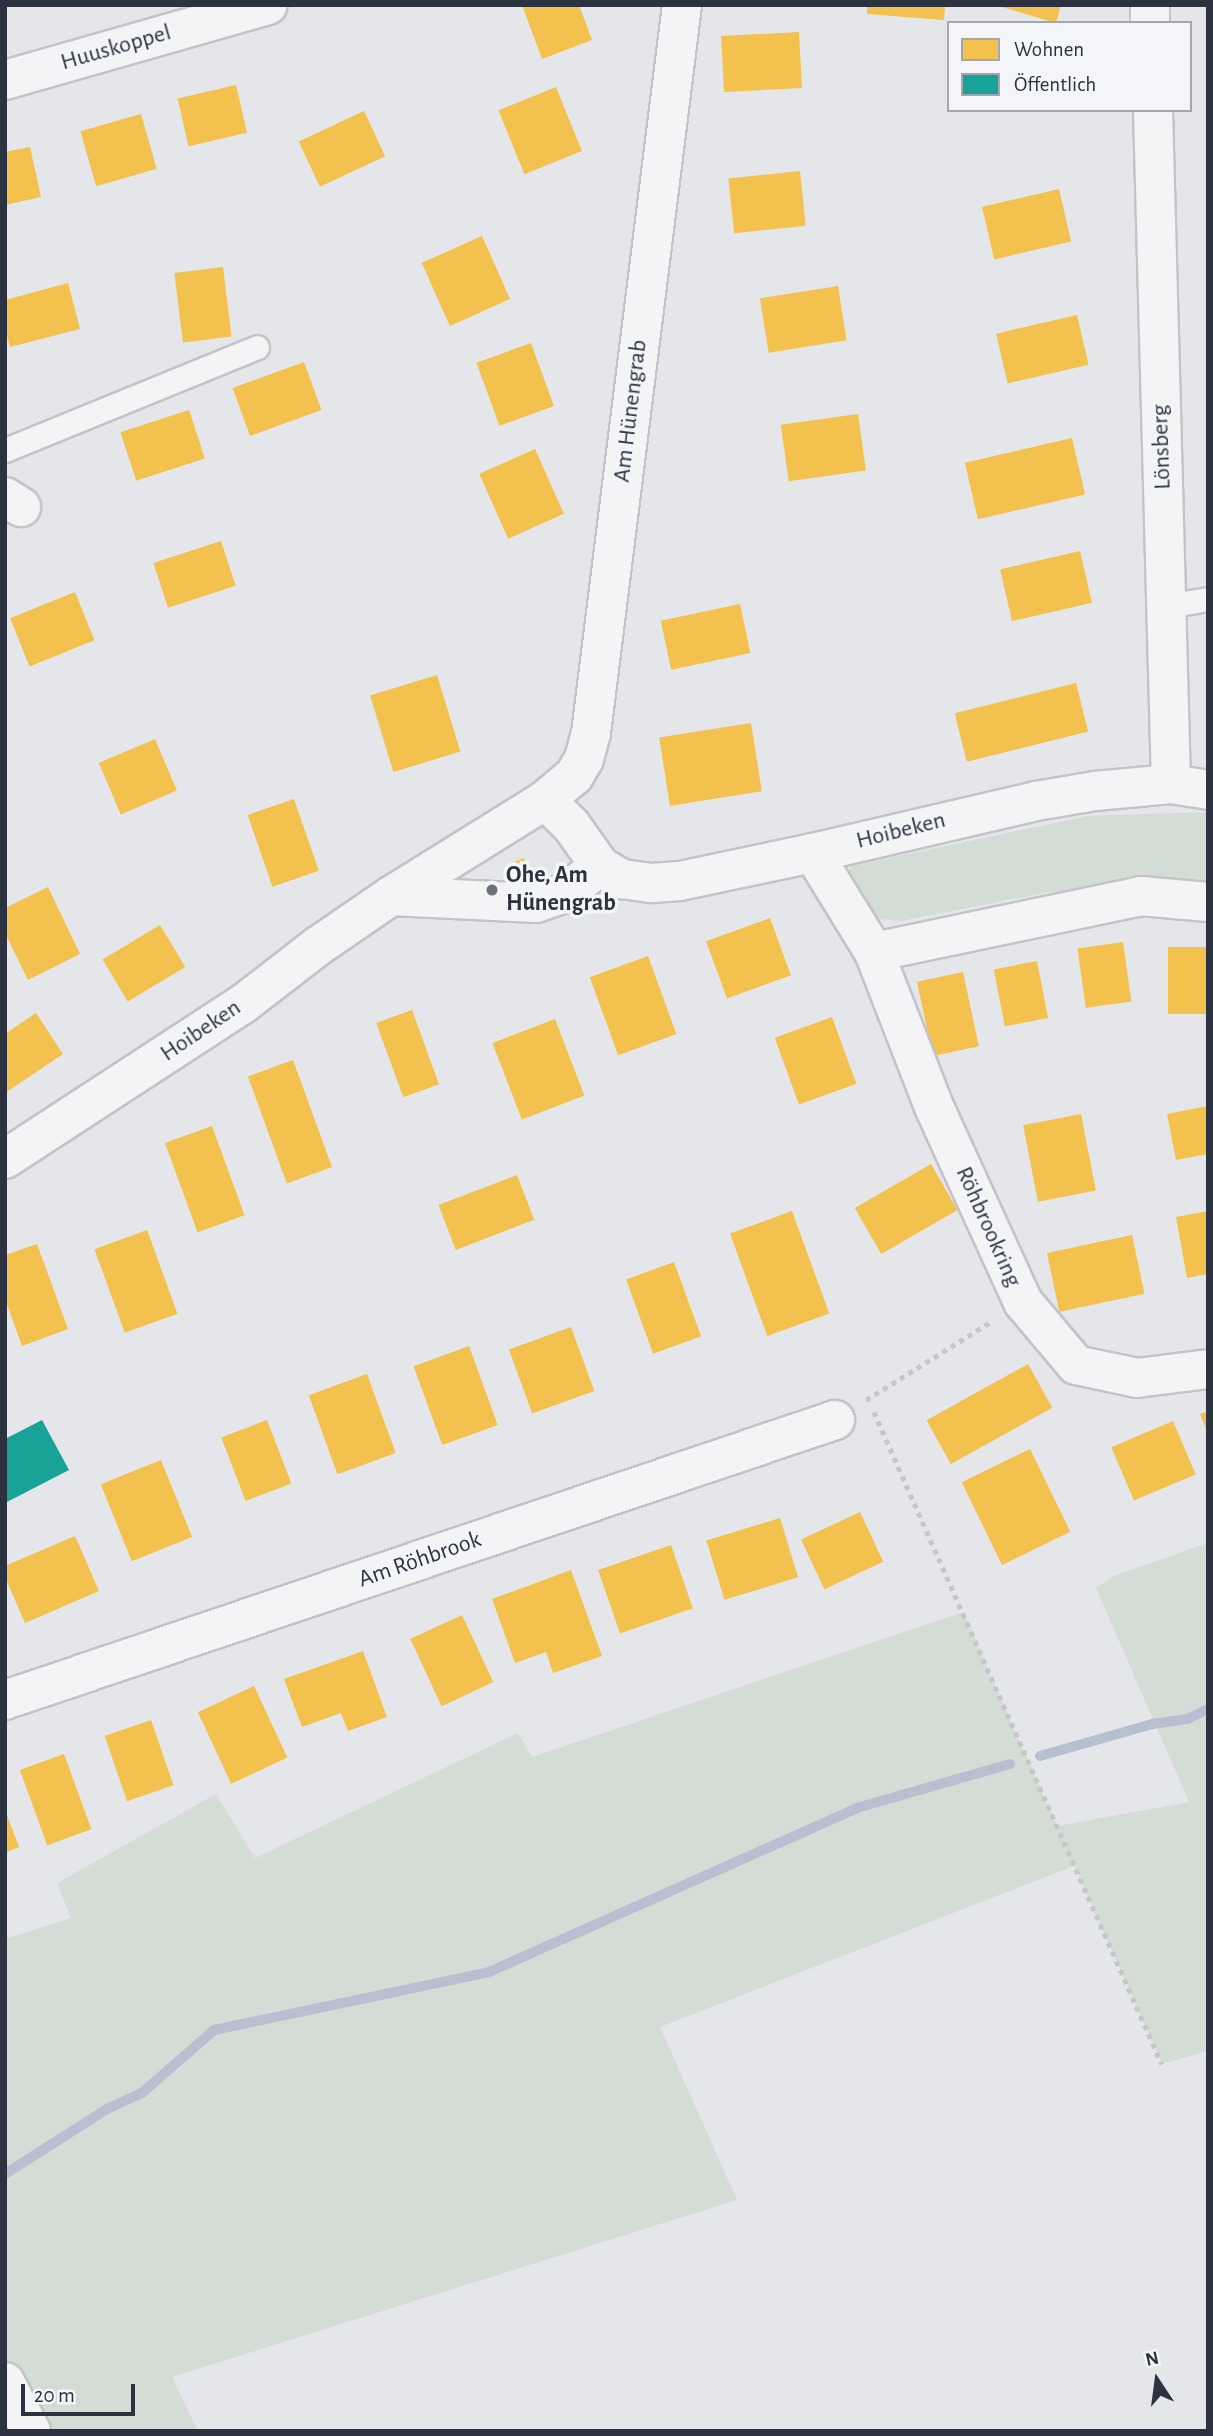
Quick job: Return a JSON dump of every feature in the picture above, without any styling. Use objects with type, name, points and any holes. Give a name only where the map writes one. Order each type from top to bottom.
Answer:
[{"type":"street","name":"Huuskoppel","points":[[5,80],[268,5]]},
{"type":"street","name":"Am Hünengrab","points":[[545,800],[574,776],[584,759],[591,733],[682,5]]},
{"type":"street","name":"Lönsberg","points":[[1153,112],[1167,606],[1190,787]]},
{"type":"street","name":"Hoibeken","points":[[600,866],[622,879],[652,883],[680,881],[813,853],[1036,800],[1095,791],[1190,787]]},
{"type":"street","points":[[391,896],[536,903],[565,893],[600,866],[571,825],[545,800]]},
{"type":"street","name":"Hoibeken","points":[[5,1159],[243,1004],[318,946],[391,896],[545,800]]},
{"type":"street","name":"Röhbrookring","points":[[813,853],[874,951],[935,1109],[1023,1303],[1076,1364],[1137,1378],[1208,1369]]},
{"type":"street","points":[[874,951],[1141,896],[1208,902]]},
{"type":"street","name":"Am Röhbrook","points":[[5,1700],[835,1420]]},
{"type":"street","points":[[5,2382],[31,2431]]},
{"type":"lane","points":[[5,450],[257,347]]},
{"type":"lane","points":[[1167,606],[1208,599]]},
{"type":"path","points":[[835,1420],[1023,1303]]},
{"type":"path","points":[[868,1398],[1162,2064]]},
{"type":"shaded area","points":[[1208,812],[1208,884],[1144,884],[1045,893],[901,921],[867,918],[846,880],[851,866],[1088,816]]},
{"type":"shaded area","points":[[1208,1543],[1208,2051],[1162,2064],[1074,1866],[660,2027],[737,2200],[172,2377],[198,2431],[31,2431],[5,2382],[5,1939],[71,1918],[57,1883],[216,1794],[255,1858],[518,1733],[532,1757],[963,1612],[1057,1826],[1189,1802],[1096,1588],[1116,1575]]},
{"type":"building: Wohnen","points":[[522,5],[579,5],[592,40],[542,59]]},
{"type":"building: Wohnen","points":[[867,5],[945,5],[944,20],[867,14]]},
{"type":"building: Wohnen","points":[[995,5],[1061,5],[1057,21]]},
{"type":"building: Wohnen","points":[[799,32],[802,88],[724,92],[721,36]]},
{"type":"building: Wohnen","points":[[236,85],[247,133],[189,146],[178,98]]},
{"type":"building: Wohnen","points":[[556,87],[582,151],[524,174],[499,110]]},
{"type":"building: Wohnen","points":[[364,111],[385,156],[320,187],[299,141]]},
{"type":"building: Wohnen","points":[[141,114],[157,169],[96,186],[80,131]]},
{"type":"building: Wohnen","points":[[30,147],[41,197],[5,205],[5,152]]},
{"type":"building: Wohnen","points":[[800,171],[806,226],[734,233],[728,179]]},
{"type":"building: Wohnen","points":[[1059,189],[1071,242],[994,259],[982,207]]},
{"type":"building: Wohnen","points":[[482,236],[510,299],[450,326],[422,263]]},
{"type":"building: Wohnen","points":[[223,267],[232,336],[183,342],[174,273]]},
{"type":"building: Wohnen","points":[[68,283],[80,329],[10,347],[5,328],[5,300]]},
{"type":"building: Wohnen","points":[[838,286],[847,340],[769,353],[760,298]]},
{"type":"building: Wohnen","points":[[1077,315],[1088,365],[1008,383],[996,334]]},
{"type":"building: Wohnen","points":[[531,343],[554,406],[499,426],[476,363]]},
{"type":"building: Wohnen","points":[[304,362],[321,410],[250,436],[233,388]]},
{"type":"building: Wohnen","points":[[189,410],[205,459],[136,481],[121,432]]},
{"type":"building: Wohnen","points":[[858,414],[866,470],[789,481],[781,425]]},
{"type":"building: Wohnen","points":[[1072,438],[1085,495],[978,519],[965,463]]},
{"type":"building: Wohnen","points":[[535,449],[564,514],[508,539],[479,474]]},
{"type":"building: Wohnen","points":[[221,541],[236,586],[168,608],[153,563]]},
{"type":"building: Wohnen","points":[[1080,551],[1092,603],[1012,621],[1000,569]]},
{"type":"building: Wohnen","points":[[75,592],[94,640],[30,666],[10,618]]},
{"type":"building: Wohnen","points":[[740,604],[750,653],[671,670],[661,621]]},
{"type":"building: Wohnen","points":[[437,675],[460,752],[393,772],[370,695]]},
{"type":"building: Wohnen","points":[[1076,683],[1088,732],[967,762],[955,713]]},
{"type":"building: Wohnen","points":[[751,723],[762,791],[670,806],[659,738]]},
{"type":"building: Wohnen","points":[[155,739],[177,791],[121,814],[99,763]]},
{"type":"building: Wohnen","points":[[294,799],[319,871],[272,887],[248,815]]},
{"type":"building: Wohnen","points":[[524,858],[529,870],[520,874],[515,862]]},
{"type":"building: Wohnen","points":[[48,887],[80,954],[28,980],[5,933],[5,908]]},
{"type":"building: Wohnen","points":[[770,918],[791,975],[727,999],[706,941]]},
{"type":"building: Wohnen","points":[[160,925],[185,967],[128,1002],[103,960]]},
{"type":"building: Wohnen","points":[[1123,942],[1131,1001],[1086,1008],[1077,948]]},
{"type":"building: Wohnen","points":[[1168,947],[1208,947],[1208,1014],[1168,1014]]},
{"type":"building: Wohnen","points":[[648,956],[676,1034],[618,1055],[590,977]]},
{"type":"building: Wohnen","points":[[1037,961],[1048,1018],[1005,1026],[994,969]]},
{"type":"building: Wohnen","points":[[963,972],[979,1046],[933,1056],[917,982]]},
{"type":"building: Wohnen","points":[[412,1010],[439,1084],[403,1097],[376,1023]]},
{"type":"building: Wohnen","points":[[36,1013],[63,1054],[5,1093],[5,1034]]},
{"type":"building: Wohnen","points":[[832,1017],[856,1084],[799,1105],[775,1038]]},
{"type":"building: Wohnen","points":[[555,1019],[584,1096],[522,1120],[492,1043]]},
{"type":"building: Wohnen","points":[[293,1060],[332,1167],[287,1184],[248,1076]]},
{"type":"building: Wohnen","points":[[1208,1106],[1208,1154],[1176,1160],[1167,1114]]},
{"type":"building: Wohnen","points":[[1081,1114],[1096,1191],[1038,1202],[1023,1125]]},
{"type":"building: Wohnen","points":[[212,1126],[244,1215],[198,1232],[165,1143]]},
{"type":"building: Wohnen","points":[[931,1164],[958,1210],[881,1254],[855,1208]]},
{"type":"building: Wohnen","points":[[517,1175],[534,1220],[456,1250],[439,1205]]},
{"type":"building: Wohnen","points":[[792,1211],[829,1313],[767,1336],[730,1234]]},
{"type":"building: Wohnen","points":[[1208,1211],[1208,1274],[1187,1278],[1176,1217]]},
{"type":"building: Wohnen","points":[[147,1230],[177,1314],[125,1333],[94,1249]]},
{"type":"building: Wohnen","points":[[1132,1235],[1144,1294],[1059,1312],[1047,1253]]},
{"type":"building: Wohnen","points":[[37,1244],[68,1329],[22,1346],[5,1299],[5,1255]]},
{"type":"building: Wohnen","points":[[674,1262],[701,1336],[653,1354],[626,1279]]},
{"type":"building: Wohnen","points":[[571,1327],[594,1391],[532,1413],[509,1350]]},
{"type":"building: Wohnen","points":[[469,1346],[498,1425],[442,1445],[414,1366]]},
{"type":"building: Wohnen","points":[[1028,1364],[1052,1408],[951,1464],[927,1420]]},
{"type":"building: Wohnen","points":[[367,1374],[396,1453],[337,1474],[309,1395]]},
{"type":"building: Wohnen","points":[[1208,1411],[1208,1434],[1200,1414]]},
{"type":"building: Wohnen","points":[[267,1420],[291,1483],[246,1501],[221,1438]]},
{"type":"building: Wohnen","points":[[1173,1421],[1196,1474],[1134,1501],[1111,1447]]},
{"type":"building: Wohnen","points":[[1030,1449],[1070,1532],[1002,1565],[962,1482]]},
{"type":"building: Wohnen","points":[[161,1460],[192,1537],[132,1561],[101,1484]]},
{"type":"building: Wohnen","points":[[860,1512],[883,1562],[824,1589],[801,1539]]},
{"type":"building: Wohnen","points":[[780,1518],[798,1577],[724,1600],[706,1541]]},
{"type":"building: Wohnen","points":[[75,1536],[99,1591],[25,1623],[5,1577],[5,1566]]},
{"type":"building: Wohnen","points":[[671,1545],[693,1608],[620,1633],[598,1570]]},
{"type":"building: Wohnen","points":[[571,1570],[602,1656],[553,1673],[546,1652],[515,1663],[492,1599]]},
{"type":"building: Wohnen","points":[[462,1615],[493,1682],[442,1706],[410,1639]]},
{"type":"building: Wohnen","points":[[363,1651],[387,1717],[348,1731],[341,1713],[302,1727],[284,1679]]},
{"type":"building: Wohnen","points":[[254,1686],[287,1758],[231,1784],[198,1712]]},
{"type":"building: Wohnen","points":[[151,1720],[173,1785],[127,1801],[105,1736]]},
{"type":"building: Wohnen","points":[[64,1754],[91,1829],[47,1845],[20,1770]]},
{"type":"building: Wohnen","points":[[5,1810],[19,1847],[5,1853]]},
{"type":"building: Öffentlich","points":[[42,1420],[69,1470],[5,1503],[5,1439]]},
{"type":"waterway","points":[[1040,1756],[1152,1724],[1187,1719],[1208,1709]]},
{"type":"waterway","points":[[5,2174],[107,2109],[143,2092],[214,2030],[489,1972],[860,1807],[1010,1764]]},
{"type":"place","name":"Ohe, Am Hünengrab","points":[[492,890]]}]
